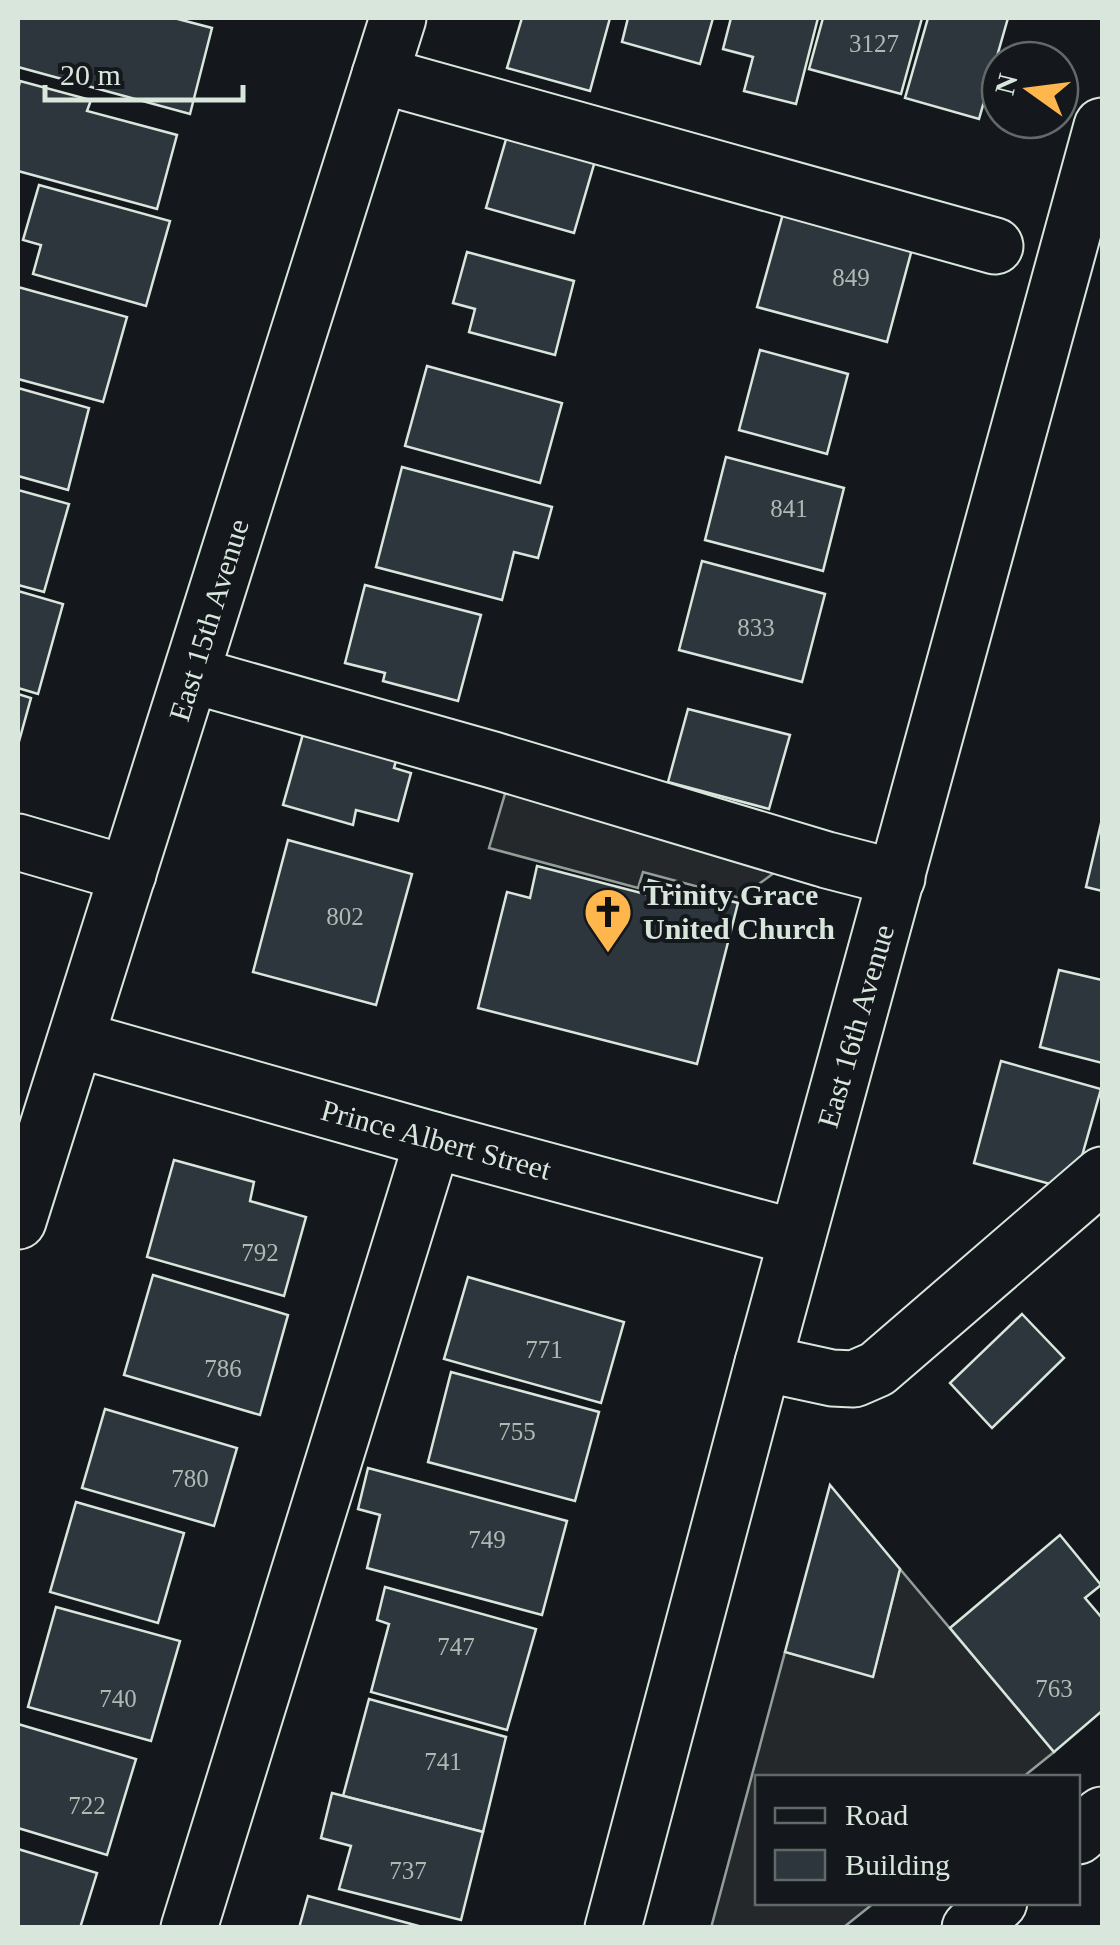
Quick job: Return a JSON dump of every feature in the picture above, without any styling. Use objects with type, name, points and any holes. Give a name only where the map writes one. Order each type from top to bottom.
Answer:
[{"type":"street","name":"East 15th Avenue","points":[[18,1221],[398,18]]},
{"type":"street","points":[[380,75],[995,246]]},
{"type":"street","name":"East 16th Avenue","points":[[613,1928],[763,1363],[1102,126]]},
{"type":"street","points":[[192,675],[897,878]]},
{"type":"street","points":[[18,842],[128,874]]},
{"type":"street","name":"Prince Albert Street","points":[[76,1039],[797,1238]]},
{"type":"street","points":[[189,1928],[433,1140]]},
{"type":"street","points":[[763,1363],[854,1380],[877,1369],[1102,1175]]},
{"type":"street","points":[[1080,1834],[1102,1815]]},
{"type":"street","points":[[970,1928],[996,1905]]},
{"type":"shaded area","points":[[507,787],[778,870],[740,898],[643,872],[638,888],[489,848]]},
{"type":"shaded area","points":[[900,1569],[1054,1752],[1025,1775],[755,1775],[755,1905],[872,1905],[844,1927],[711,1928],[785,1652],[873,1676]]},
{"type":"building","points":[[18,18],[174,18],[212,28],[190,114],[18,67]]},
{"type":"building","points":[[522,18],[610,18],[590,91],[507,68]]},
{"type":"building","points":[[628,18],[713,18],[700,64],[622,42]]},
{"type":"building","points":[[731,18],[818,18],[796,104],[744,91],[753,57],[723,49]]},
{"type":"building","points":[[823,18],[922,18],[901,94],[809,69]]},
{"type":"building","points":[[928,18],[1008,18],[1002,40],[980,40],[979,119],[905,98]]},
{"type":"building","points":[[20,81],[91,100],[87,111],[177,135],[157,209],[18,171]]},
{"type":"building","points":[[509,129],[597,154],[574,233],[486,208]]},
{"type":"building","points":[[39,185],[170,221],[146,306],[33,274],[41,245],[23,240]]},
{"type":"building","points":[[786,203],[915,238],[887,342],[757,307]]},
{"type":"building","points":[[467,252],[574,281],[555,355],[469,332],[475,309],[453,303]]},
{"type":"building","points":[[18,287],[127,317],[103,402],[18,379]]},
{"type":"building","points":[[760,350],[848,374],[827,454],[739,430]]},
{"type":"building","points":[[427,366],[562,403],[540,483],[405,446]]},
{"type":"building","points":[[18,388],[89,408],[68,490],[18,476]]},
{"type":"building","points":[[726,457],[844,488],[823,571],[705,540]]},
{"type":"building","points":[[402,467],[552,507],[538,558],[514,552],[502,600],[376,567]]},
{"type":"building","points":[[18,490],[69,504],[44,592],[18,585]]},
{"type":"building","points":[[702,561],[825,594],[802,682],[679,650]]},
{"type":"building","points":[[365,585],[481,615],[458,701],[383,681],[385,673],[345,663]]},
{"type":"building","points":[[18,591],[63,604],[38,694],[18,688]]},
{"type":"building","points":[[18,694],[31,698],[18,745]]},
{"type":"building","points":[[688,709],[790,735],[769,809],[668,782]]},
{"type":"building","points":[[303,734],[399,750],[394,768],[411,773],[398,821],[356,810],[353,825],[283,805]]},
{"type":"building","points":[[1102,819],[1102,891],[1086,887]]},
{"type":"building","points":[[288,840],[412,874],[376,1005],[253,972]]},
{"type":"building","name":"Trinity Grace United Church","points":[[537,866],[645,894],[649,880],[738,903],[697,1064],[478,1008],[507,892],[530,898]]},
{"type":"building","points":[[1059,970],[1102,980],[1102,1063],[1040,1047]]},
{"type":"building","points":[[1001,1061],[1101,1089],[1080,1163],[1050,1184],[974,1163]]},
{"type":"building","points":[[174,1160],[254,1182],[250,1201],[306,1217],[284,1296],[147,1257]]},
{"type":"building","points":[[153,1275],[288,1315],[260,1415],[124,1375]]},
{"type":"building","points":[[468,1277],[624,1322],[601,1403],[444,1359]]},
{"type":"building","points":[[1022,1314],[1064,1358],[992,1428],[950,1383]]},
{"type":"building","points":[[451,1372],[599,1412],[575,1501],[428,1462]]},
{"type":"building","points":[[105,1409],[237,1448],[214,1526],[82,1488]]},
{"type":"building","points":[[368,1468],[567,1521],[542,1615],[367,1568],[380,1515],[358,1509]]},
{"type":"building","points":[[830,1485],[900,1569],[873,1677],[785,1652]]},
{"type":"building","points":[[76,1502],[184,1533],[158,1623],[50,1592]]},
{"type":"building","points":[[1060,1535],[1101,1585],[1085,1598],[1102,1618],[1102,1711],[1054,1752],[950,1628]]},
{"type":"building","points":[[385,1587],[536,1629],[507,1730],[371,1692],[389,1624],[377,1620]]},
{"type":"building","points":[[56,1607],[180,1641],[151,1741],[28,1707]]},
{"type":"building","points":[[369,1699],[506,1737],[483,1832],[343,1796]]},
{"type":"building","points":[[18,1724],[136,1759],[107,1855],[18,1828]]},
{"type":"building","points":[[332,1793],[483,1832],[461,1920],[339,1889],[351,1846],[321,1838]]},
{"type":"building","points":[[18,1849],[97,1873],[80,1928],[18,1928]]},
{"type":"building","points":[[308,1896],[426,1928],[299,1928]]},
{"type":"place","name":"Trinity Grace United Church","points":[[608,954]]}]
